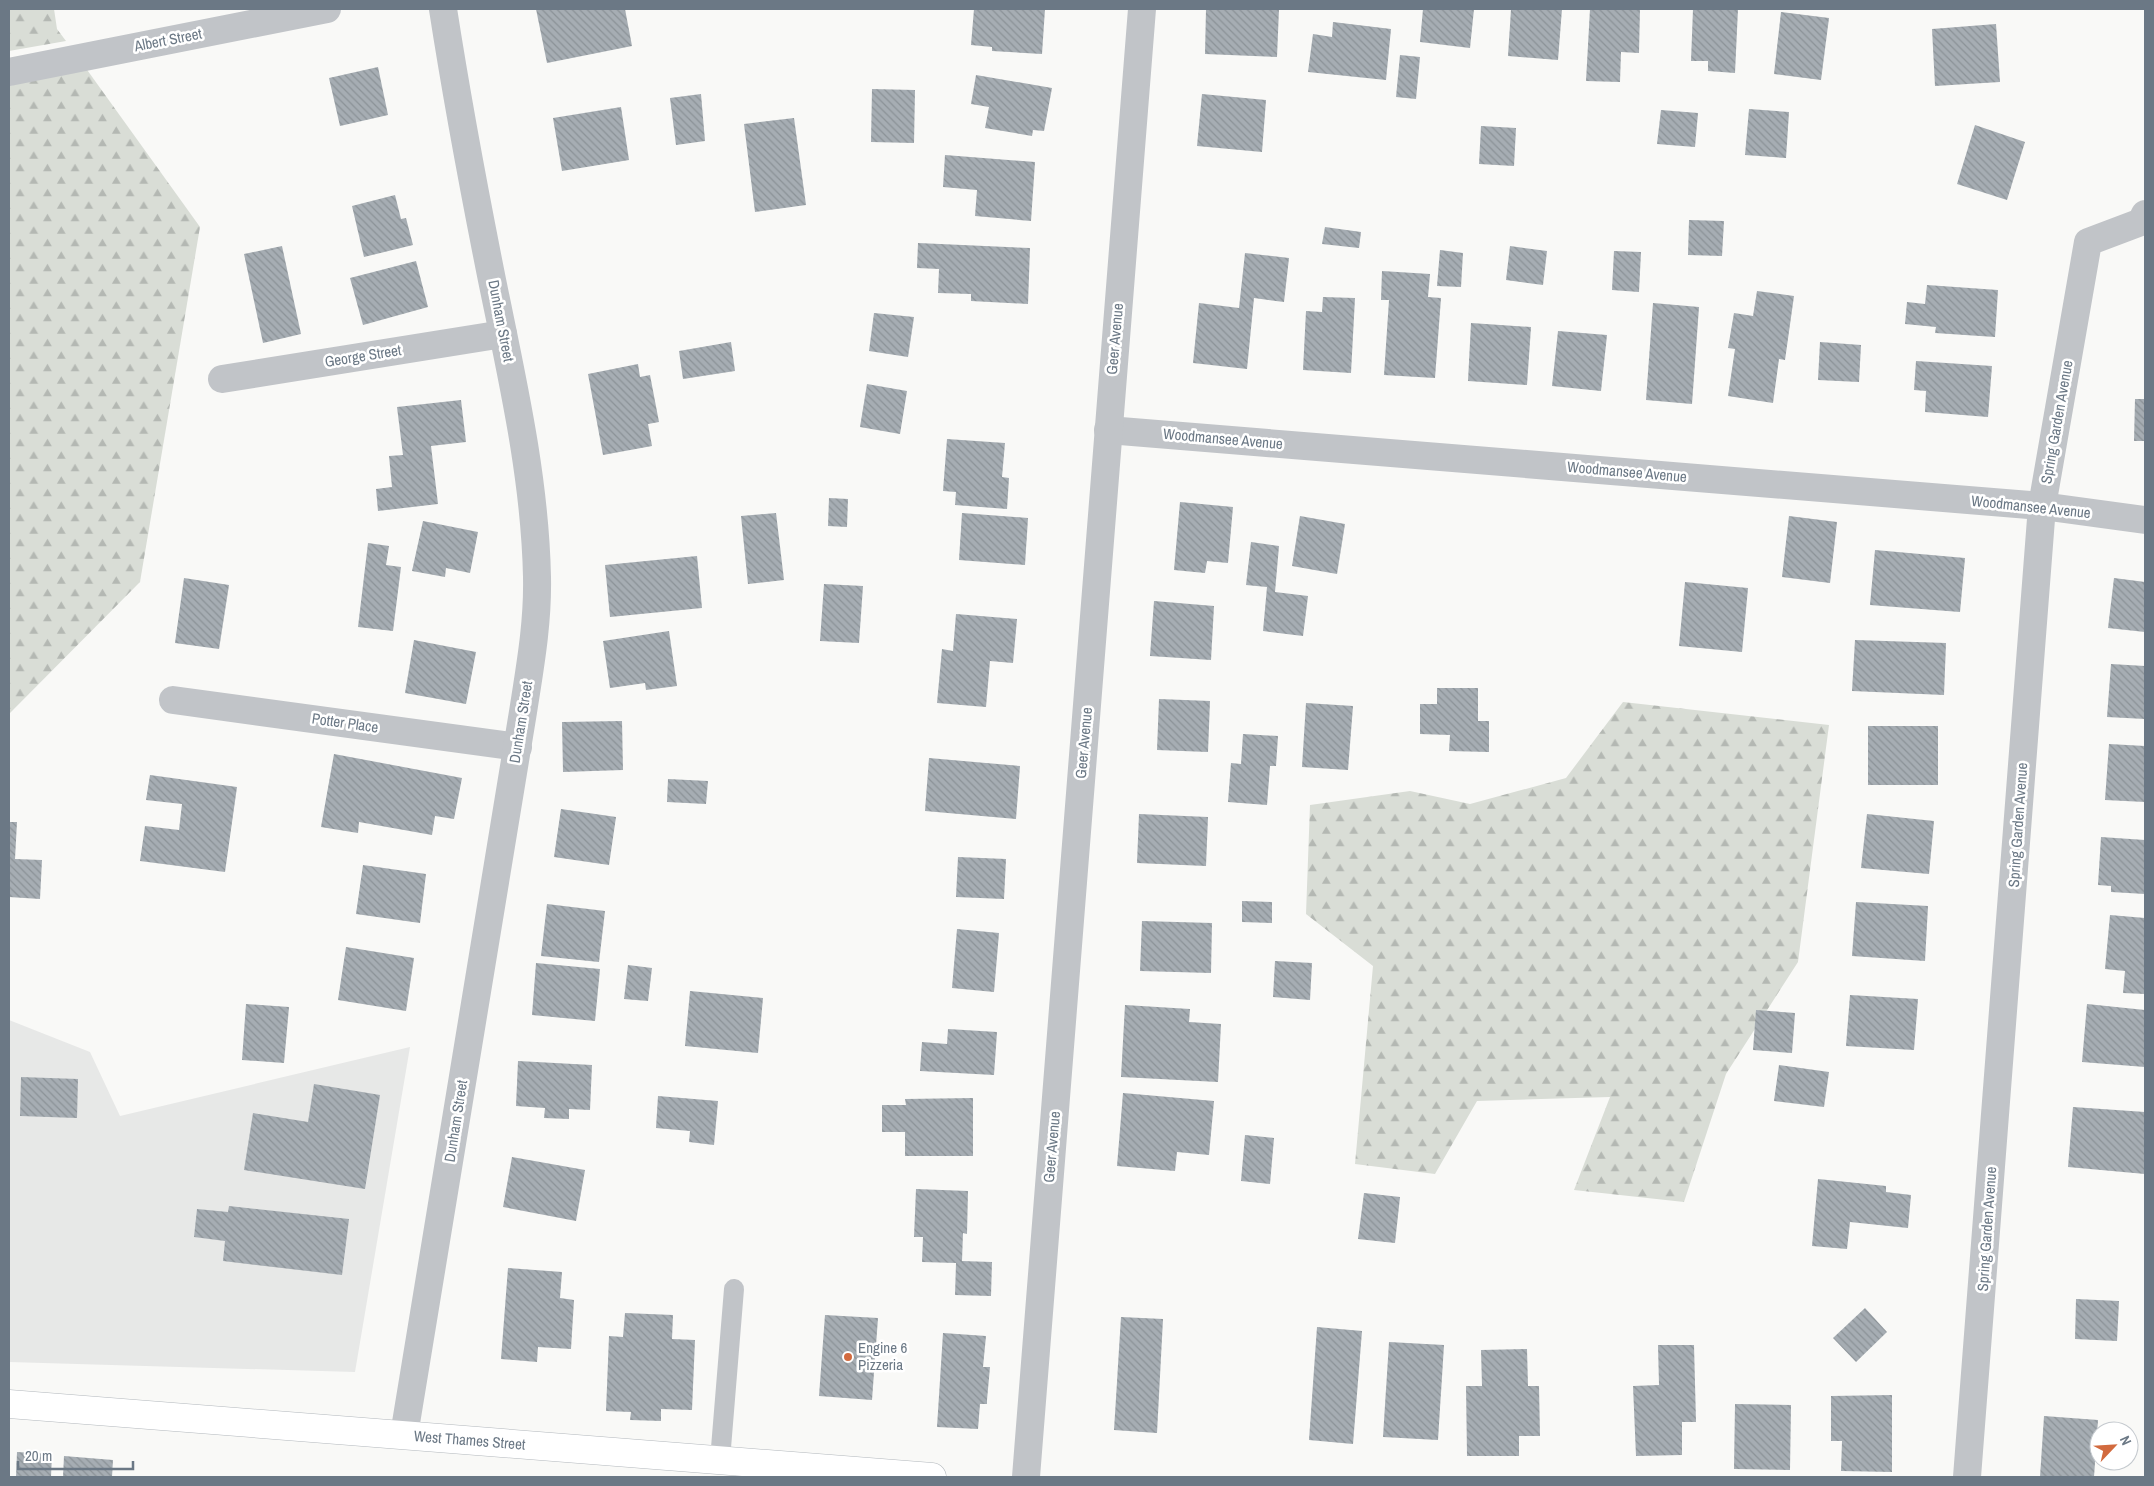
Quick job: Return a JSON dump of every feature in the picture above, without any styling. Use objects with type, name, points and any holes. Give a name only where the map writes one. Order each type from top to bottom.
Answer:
[{"type":"main road","name":"West Thames Street","points":[[9,1404],[720,1460],[885,1475],[932,1477]]},
{"type":"street","name":"Albert Street","points":[[9,72],[327,9]]},
{"type":"street","name":"Dunham Street","points":[[404,1435],[518,747],[536,620],[537,562],[533,506],[525,450],[443,9]]},
{"type":"street","name":"Geer Avenue","points":[[1026,1477],[1142,9]]},
{"type":"street","name":"Spring Garden Avenue","points":[[1967,1477],[2042,506],[2088,242],[2141,222],[2145,214]]},
{"type":"street","name":"George Street","points":[[222,378],[503,334]]},
{"type":"street","name":"Woodmansee Avenue","points":[[1108,430],[2042,506],[2145,520]]},
{"type":"street","name":"Potter Place","points":[[173,700],[518,747]]},
{"type":"lane","points":[[720,1460],[734,1289]]},
{"type":"shaded area","points":[[9,1020],[90,1052],[120,1116],[410,1047],[355,1372],[9,1362]]},
{"type":"green space","points":[[9,9],[54,9],[57,29],[66,41],[9,51]]},
{"type":"green space","points":[[85,67],[200,227],[140,582],[9,714],[9,86]]},
{"type":"green space","points":[[1623,702],[1829,725],[1798,962],[1726,1074],[1684,1202],[1574,1190],[1610,1097],[1477,1101],[1435,1174],[1355,1164],[1373,966],[1306,914],[1310,805],[1410,791],[1470,804],[1566,778]]},
{"type":"building","points":[[536,9],[625,9],[632,46],[547,63]]},
{"type":"building","points":[[974,9],[1045,9],[1042,54],[992,51],[992,47],[971,45]]},
{"type":"building","points":[[1206,9],[1279,9],[1277,57],[1205,54]]},
{"type":"building","points":[[1423,9],[1474,9],[1470,48],[1420,42]]},
{"type":"building","points":[[1511,9],[1562,9],[1558,60],[1508,56]]},
{"type":"building","points":[[1590,9],[1640,9],[1639,53],[1621,52],[1620,82],[1586,81]]},
{"type":"building","points":[[1693,9],[1738,9],[1735,73],[1708,71],[1708,61],[1691,61]]},
{"type":"building","points":[[1781,12],[1829,18],[1821,80],[1774,74]]},
{"type":"building","points":[[1333,22],[1391,29],[1386,80],[1308,72],[1313,34],[1332,37]]},
{"type":"building","points":[[1996,24],[2000,82],[1935,86],[1932,29]]},
{"type":"building","points":[[1400,55],[1420,57],[1416,99],[1396,97]]},
{"type":"building","points":[[378,67],[388,115],[340,126],[329,78]]},
{"type":"building","points":[[976,75],[1052,88],[1044,131],[1033,130],[1032,136],[985,128],[989,107],[971,104]]},
{"type":"building","points":[[872,89],[915,90],[914,143],[871,142]]},
{"type":"building","points":[[701,94],[705,141],[676,145],[670,98]]},
{"type":"building","points":[[1202,94],[1266,100],[1262,152],[1197,146]]},
{"type":"building","points":[[621,107],[629,160],[562,171],[553,118]]},
{"type":"building","points":[[1749,109],[1789,112],[1786,158],[1745,155]]},
{"type":"building","points":[[1661,110],[1698,113],[1695,147],[1657,144]]},
{"type":"building","points":[[794,118],[806,205],[755,212],[744,124]]},
{"type":"building","points":[[1975,125],[2025,142],[2007,200],[1957,184]]},
{"type":"building","points":[[1481,126],[1516,128],[1514,166],[1479,164]]},
{"type":"building","points":[[945,155],[1035,162],[1031,221],[975,216],[977,190],[943,187]]},
{"type":"building","points":[[395,195],[401,219],[406,218],[413,245],[364,257],[352,206]]},
{"type":"building","points":[[1689,220],[1724,221],[1722,256],[1688,255]]},
{"type":"building","points":[[1325,227],[1361,232],[1359,248],[1322,244]]},
{"type":"building","points":[[918,243],[1030,248],[1028,304],[971,301],[971,294],[938,293],[939,269],[917,268]]},
{"type":"building","points":[[282,246],[301,334],[263,343],[244,254]]},
{"type":"building","points":[[1510,246],[1547,251],[1543,285],[1506,280]]},
{"type":"building","points":[[1440,250],[1463,253],[1461,287],[1437,286]]},
{"type":"building","points":[[1614,251],[1641,252],[1639,292],[1612,290]]},
{"type":"building","points":[[1245,253],[1289,258],[1284,302],[1254,298],[1247,369],[1193,363],[1199,303],[1239,308]]},
{"type":"building","points":[[416,261],[428,307],[363,325],[350,278]]},
{"type":"building","points":[[1382,271],[1430,274],[1428,297],[1441,298],[1435,378],[1384,375],[1389,300],[1381,300]]},
{"type":"building","points":[[1927,285],[1998,290],[1995,337],[1935,333],[1936,327],[1905,324],[1907,302],[1925,304]]},
{"type":"building","points":[[1757,291],[1794,296],[1785,360],[1779,359],[1773,403],[1728,396],[1735,349],[1728,348],[1734,313],[1753,316]]},
{"type":"building","points":[[1323,297],[1355,298],[1351,373],[1303,370],[1306,311],[1322,312]]},
{"type":"building","points":[[1653,303],[1699,307],[1692,404],[1646,400]]},
{"type":"building","points":[[874,313],[914,317],[908,357],[869,351]]},
{"type":"building","points":[[1471,323],[1531,327],[1527,385],[1468,381]]},
{"type":"building","points":[[1558,331],[1607,335],[1601,391],[1552,386]]},
{"type":"building","points":[[731,342],[735,371],[683,379],[679,351]]},
{"type":"building","points":[[1820,342],[1861,345],[1859,382],[1818,380]]},
{"type":"building","points":[[1916,361],[1992,366],[1988,417],[1925,412],[1926,391],[1914,390]]},
{"type":"building","points":[[638,364],[640,377],[650,375],[659,422],[648,424],[652,446],[603,455],[588,374]]},
{"type":"building","points":[[867,384],[907,391],[900,434],[860,427]]},
{"type":"building","points":[[2135,399],[2145,399],[2145,441],[2134,441]]},
{"type":"building","points":[[461,400],[466,442],[431,446],[438,504],[378,511],[376,489],[392,487],[389,456],[403,455],[397,407]]},
{"type":"building","points":[[947,439],[1005,443],[1002,477],[1009,478],[1007,509],[955,505],[956,492],[943,491]]},
{"type":"building","points":[[829,498],[848,499],[847,527],[828,526]]},
{"type":"building","points":[[1180,502],[1233,507],[1228,563],[1207,561],[1205,573],[1174,570]]},
{"type":"building","points":[[776,513],[784,580],[748,584],[741,516]]},
{"type":"building","points":[[962,513],[1028,518],[1025,565],[959,560]]},
{"type":"building","points":[[1300,516],[1345,524],[1337,574],[1292,566]]},
{"type":"building","points":[[1789,516],[1837,522],[1830,583],[1782,577]]},
{"type":"building","points":[[423,521],[478,532],[470,573],[446,568],[445,577],[412,571]]},
{"type":"building","points":[[1251,542],[1279,546],[1275,592],[1308,596],[1303,636],[1263,631],[1267,587],[1246,585]]},
{"type":"building","points":[[368,543],[389,546],[386,565],[401,567],[393,631],[358,627]]},
{"type":"building","points":[[1875,550],[1965,558],[1960,612],[1870,605]]},
{"type":"building","points":[[697,556],[702,608],[610,617],[605,565]]},
{"type":"building","points":[[184,578],[229,585],[219,649],[175,643]]},
{"type":"building","points":[[2114,578],[2145,582],[2145,632],[2108,628]]},
{"type":"building","points":[[1685,582],[1748,588],[1742,652],[1679,646]]},
{"type":"building","points":[[824,584],[863,586],[859,643],[820,641]]},
{"type":"building","points":[[1154,601],[1214,606],[1211,660],[1150,656]]},
{"type":"building","points":[[956,614],[1017,619],[1013,663],[990,661],[986,707],[937,703],[942,649],[953,651]]},
{"type":"building","points":[[669,631],[677,686],[646,690],[645,683],[610,688],[603,641]]},
{"type":"building","points":[[414,640],[476,652],[466,704],[405,693]]},
{"type":"building","points":[[1855,640],[1946,643],[1944,695],[1852,691]]},
{"type":"building","points":[[2111,664],[2145,666],[2145,719],[2107,717]]},
{"type":"building","points":[[1437,688],[1478,688],[1478,721],[1489,721],[1489,752],[1449,751],[1450,735],[1420,734],[1420,704],[1437,704]]},
{"type":"building","points":[[1159,699],[1210,701],[1208,752],[1157,750]]},
{"type":"building","points":[[1306,703],[1353,706],[1348,770],[1302,767]]},
{"type":"building","points":[[622,721],[623,770],[563,772],[562,722]]},
{"type":"building","points":[[1868,726],[1938,726],[1938,785],[1868,785]]},
{"type":"building","points":[[1243,734],[1278,736],[1276,766],[1270,766],[1267,805],[1228,802],[1231,763],[1241,764]]},
{"type":"building","points":[[2109,744],[2145,746],[2145,802],[2105,800]]},
{"type":"building","points":[[334,754],[462,778],[454,819],[435,816],[432,835],[359,822],[358,833],[321,827]]},
{"type":"building","points":[[929,758],[1020,766],[1016,819],[925,811]]},
{"type":"building","points":[[150,775],[237,787],[225,872],[140,861],[145,826],[179,830],[182,804],[146,800]]},
{"type":"building","points":[[668,779],[708,781],[706,804],[667,802]]},
{"type":"building","points":[[561,809],[616,817],[609,865],[554,857]]},
{"type":"building","points":[[1139,814],[1208,817],[1206,866],[1137,863]]},
{"type":"building","points":[[1867,814],[1934,821],[1929,874],[1861,868]]},
{"type":"building","points":[[9,822],[17,822],[15,859],[42,860],[40,899],[9,897]]},
{"type":"building","points":[[2101,837],[2145,840],[2145,894],[2111,892],[2111,886],[2098,885]]},
{"type":"building","points":[[958,857],[1006,859],[1004,899],[956,897]]},
{"type":"building","points":[[363,865],[426,874],[420,923],[356,914]]},
{"type":"building","points":[[1242,901],[1272,902],[1272,923],[1242,922]]},
{"type":"building","points":[[1856,902],[1928,906],[1925,961],[1852,956]]},
{"type":"building","points":[[547,904],[605,911],[599,962],[541,956]]},
{"type":"building","points":[[2110,915],[2145,918],[2145,994],[2123,993],[2125,971],[2105,969]]},
{"type":"building","points":[[1142,921],[1212,923],[1211,973],[1140,971]]},
{"type":"building","points":[[957,929],[999,933],[994,992],[952,988]]},
{"type":"building","points":[[346,947],[414,958],[406,1011],[338,1000]]},
{"type":"building","points":[[1275,961],[1312,963],[1310,1000],[1273,997]]},
{"type":"building","points":[[536,963],[600,969],[595,1021],[532,1015]]},
{"type":"building","points":[[628,965],[652,968],[648,1001],[624,999]]},
{"type":"building","points":[[690,991],[763,998],[758,1053],[685,1046]]},
{"type":"building","points":[[1850,995],[1918,999],[1914,1050],[1846,1046]]},
{"type":"building","points":[[246,1004],[289,1007],[284,1063],[242,1060]]},
{"type":"building","points":[[2087,1004],[2145,1010],[2145,1067],[2082,1062]]},
{"type":"building","points":[[1125,1005],[1190,1009],[1189,1022],[1221,1024],[1218,1082],[1121,1077]]},
{"type":"building","points":[[1756,1010],[1795,1013],[1792,1053],[1753,1050]]},
{"type":"building","points":[[948,1029],[997,1032],[994,1075],[920,1071],[922,1042],[947,1044]]},
{"type":"building","points":[[518,1061],[592,1065],[590,1110],[569,1109],[569,1119],[544,1118],[545,1108],[516,1106]]},
{"type":"building","points":[[1779,1065],[1829,1072],[1824,1107],[1774,1101]]},
{"type":"building","points":[[21,1077],[78,1079],[77,1118],[20,1116]]},
{"type":"building","points":[[314,1084],[380,1095],[365,1189],[244,1170],[253,1113],[308,1122]]},
{"type":"building","points":[[1123,1093],[1214,1101],[1209,1155],[1177,1152],[1175,1171],[1117,1166]]},
{"type":"building","points":[[658,1096],[718,1101],[714,1145],[689,1142],[690,1131],[656,1128]]},
{"type":"building","points":[[973,1098],[973,1156],[905,1156],[905,1132],[882,1132],[882,1105],[906,1105],[905,1099]]},
{"type":"building","points":[[2073,1107],[2145,1112],[2145,1174],[2068,1167]]},
{"type":"building","points":[[1245,1135],[1274,1138],[1270,1184],[1241,1181]]},
{"type":"building","points":[[512,1157],[585,1170],[576,1221],[503,1207]]},
{"type":"building","points":[[1818,1179],[1886,1186],[1886,1192],[1911,1195],[1908,1228],[1850,1222],[1847,1249],[1812,1246]]},
{"type":"building","points":[[916,1189],[968,1191],[967,1234],[963,1233],[962,1261],[992,1262],[991,1296],[955,1295],[956,1263],[922,1262],[923,1237],[914,1237]]},
{"type":"building","points":[[1364,1193],[1400,1197],[1395,1243],[1358,1239]]},
{"type":"building","points":[[229,1206],[349,1219],[342,1275],[223,1261],[225,1241],[194,1237],[197,1209],[228,1212]]},
{"type":"building","points":[[508,1268],[562,1272],[560,1298],[574,1300],[571,1349],[538,1347],[537,1362],[501,1359]]},
{"type":"building","points":[[2076,1299],[2119,1301],[2117,1341],[2075,1339]]},
{"type":"building","points":[[1865,1308],[1887,1332],[1856,1362],[1833,1338]]},
{"type":"building","points":[[625,1313],[673,1315],[672,1339],[695,1340],[692,1410],[661,1409],[661,1421],[630,1420],[631,1412],[606,1411],[609,1336],[623,1337]]},
{"type":"building","name":"Engine 6 Pizzeria","points":[[825,1315],[878,1318],[872,1400],[819,1396]]},
{"type":"building","points":[[1121,1317],[1163,1319],[1157,1433],[1114,1430]]},
{"type":"building","points":[[1317,1327],[1362,1331],[1353,1444],[1309,1440]]},
{"type":"building","points":[[943,1333],[986,1336],[983,1367],[990,1367],[987,1404],[980,1404],[978,1429],[937,1427]]},
{"type":"building","points":[[1389,1342],[1444,1345],[1438,1440],[1383,1437]]},
{"type":"building","points":[[1658,1345],[1694,1345],[1696,1422],[1682,1422],[1682,1455],[1636,1456],[1633,1386],[1659,1385]]},
{"type":"building","points":[[1527,1349],[1528,1386],[1539,1386],[1540,1436],[1519,1436],[1519,1456],[1467,1456],[1466,1386],[1482,1386],[1481,1350]]},
{"type":"building","points":[[1892,1395],[1892,1472],[1841,1471],[1842,1441],[1831,1441],[1831,1396]]},
{"type":"building","points":[[1735,1404],[1791,1405],[1790,1470],[1734,1469]]},
{"type":"building","points":[[2044,1416],[2098,1420],[2089,1421],[2089,1471],[2094,1471],[2094,1477],[2040,1477]]},
{"type":"building","points":[[17,1452],[52,1454],[51,1477],[16,1477]]},
{"type":"building","points":[[64,1456],[113,1460],[112,1477],[63,1477]]},
{"type":"place","name":"Engine 6 Pizzeria","points":[[848,1357]]}]
